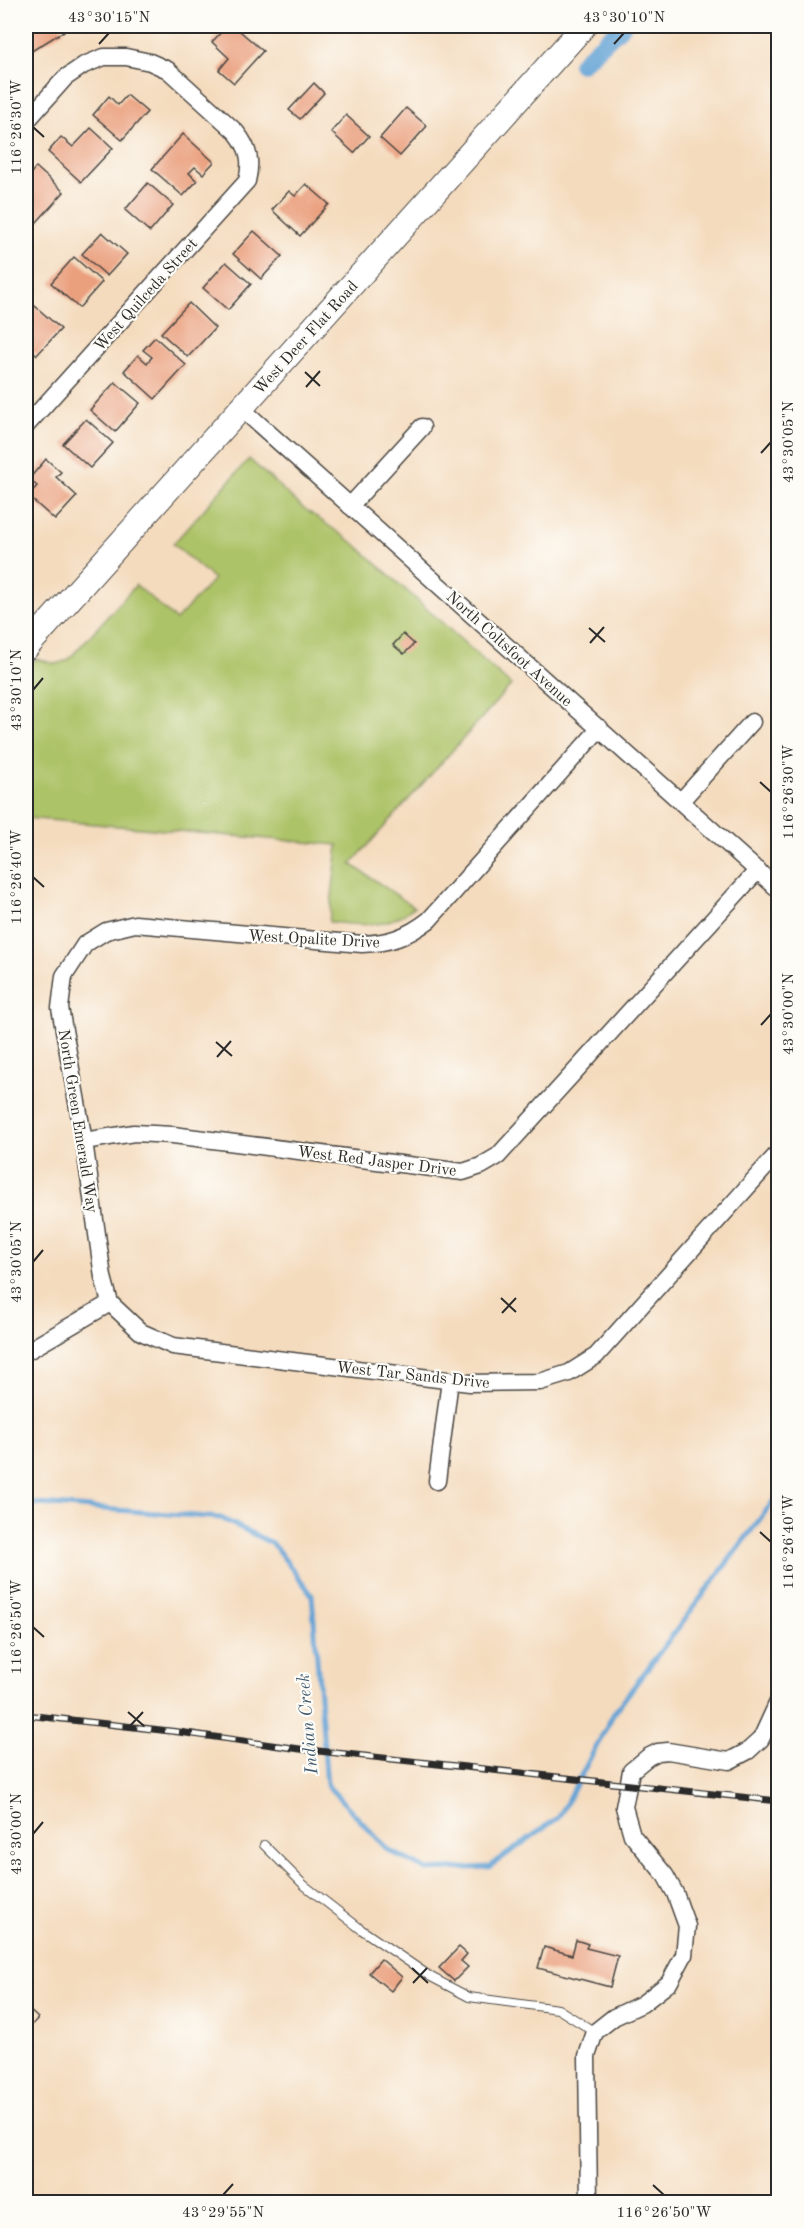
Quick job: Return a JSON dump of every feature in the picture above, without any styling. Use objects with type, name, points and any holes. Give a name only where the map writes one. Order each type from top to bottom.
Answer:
[{"type":"street","name":"West Deer Flat Road","points":[[26,648],[584,26]]},
{"type":"street","name":"West Quilceda Street","points":[[26,122],[65,78],[84,65],[104,57],[126,57],[150,62],[168,70],[236,132],[246,143],[250,155],[247,181],[26,426]]},
{"type":"street","name":"North Coltsfoot Avenue","points":[[241,408],[778,889]]},
{"type":"street","points":[[350,506],[422,427]]},
{"type":"street","points":[[681,801],[752,722]]},
{"type":"street","name":"West Opalite Drive","points":[[84,944],[106,931],[135,924],[362,944],[379,944],[400,939],[429,920],[600,728]]},
{"type":"street","name":"West Red Jasper Drive","points":[[84,1141],[134,1133],[173,1135],[463,1172],[481,1166],[498,1156],[758,870]]},
{"type":"street","name":"North Green Emerald Way","points":[[84,944],[63,976],[60,1008],[84,1141],[103,1277],[110,1303]]},
{"type":"street","name":"West Tar Sands Drive","points":[[110,1303],[141,1332],[173,1346],[470,1383],[540,1382],[569,1373],[596,1356],[778,1153]]},
{"type":"street","points":[[26,1352],[110,1303]]},
{"type":"street","points":[[437,1481],[450,1380]]},
{"type":"street","points":[[589,2202],[586,2056],[595,2032],[614,2017],[642,2004],[669,1983],[684,1955],[687,1926],[675,1893],[665,1875],[632,1835],[624,1807],[631,1771],[658,1752],[668,1751],[729,1761],[748,1751],[760,1739],[778,1702]]},
{"type":"lane","points":[[264,1845],[304,1885],[362,1930],[431,1977],[469,1997],[558,2009],[595,2032]]},
{"type":"green space","points":[[249,459],[302,507],[355,544],[511,685],[351,864],[414,907],[384,923],[363,925],[329,922],[338,845],[26,818],[26,670],[36,659],[56,664],[68,660],[136,585],[176,620],[214,579],[173,544]]},
{"type":"building","points":[[26,26],[60,26],[64,31],[27,54]]},
{"type":"building","points":[[158,26],[176,26],[173,33]]},
{"type":"building","points":[[227,26],[234,26],[263,51],[234,83],[219,70],[229,58],[212,42]]},
{"type":"building","points":[[314,83],[324,93],[300,119],[289,110]]},
{"type":"building","points":[[127,95],[147,112],[122,140],[93,115],[109,96],[118,105]]},
{"type":"building","points":[[406,108],[427,126],[400,156],[380,138]]},
{"type":"building","points":[[346,115],[369,136],[354,153],[331,132]]},
{"type":"building","points":[[91,128],[113,148],[81,182],[48,152],[61,137],[73,147]]},
{"type":"building","points":[[183,134],[214,162],[203,174],[195,167],[189,173],[197,181],[183,196],[152,169]]},
{"type":"building","points":[[36,167],[64,192],[36,223],[26,214],[26,179]]},
{"type":"building","points":[[148,183],[173,205],[150,232],[125,210]]},
{"type":"building","points":[[306,184],[329,204],[300,236],[272,210],[289,191],[295,196]]},
{"type":"building","points":[[254,231],[282,256],[261,279],[233,254]]},
{"type":"building","points":[[102,232],[127,254],[107,276],[82,254]]},
{"type":"building","points":[[74,257],[102,282],[79,308],[51,283]]},
{"type":"building","points":[[226,262],[251,284],[228,310],[203,288]]},
{"type":"building","points":[[189,303],[215,328],[188,357],[161,333]]},
{"type":"building","points":[[35,306],[61,329],[37,355],[26,344],[26,316]]},
{"type":"building","points":[[155,337],[186,365],[155,399],[124,371],[138,355],[147,363],[152,357],[143,350]]},
{"type":"building","points":[[115,382],[140,403],[115,432],[90,410]]},
{"type":"building","points":[[86,419],[113,443],[90,468],[63,444]]},
{"type":"building","points":[[46,459],[61,472],[56,477],[77,496],[55,520],[28,496],[37,486],[29,479]]},
{"type":"building","points":[[403,634],[414,644],[404,654],[393,645]]},
{"type":"building","points":[[576,1940],[588,1944],[586,1948],[618,1956],[610,1987],[538,1968],[544,1947],[572,1955]]},
{"type":"building","points":[[459,1947],[467,1954],[461,1961],[468,1967],[454,1981],[439,1968]]},
{"type":"building","points":[[381,1959],[402,1977],[391,1991],[369,1973]]},
{"type":"building","points":[[26,2007],[38,2018],[26,2032]]},
{"type":"waterway","points":[[581,64],[622,26]]},
{"type":"waterway","name":"Indian Creek","points":[[26,1503],[221,1518],[273,1544],[312,1595],[327,1785],[388,1850],[427,1870],[489,1867],[559,1817],[614,1713],[778,1495]]},
{"type":"railway","points":[[26,1715],[179,1732],[300,1749],[778,1801]]}]
